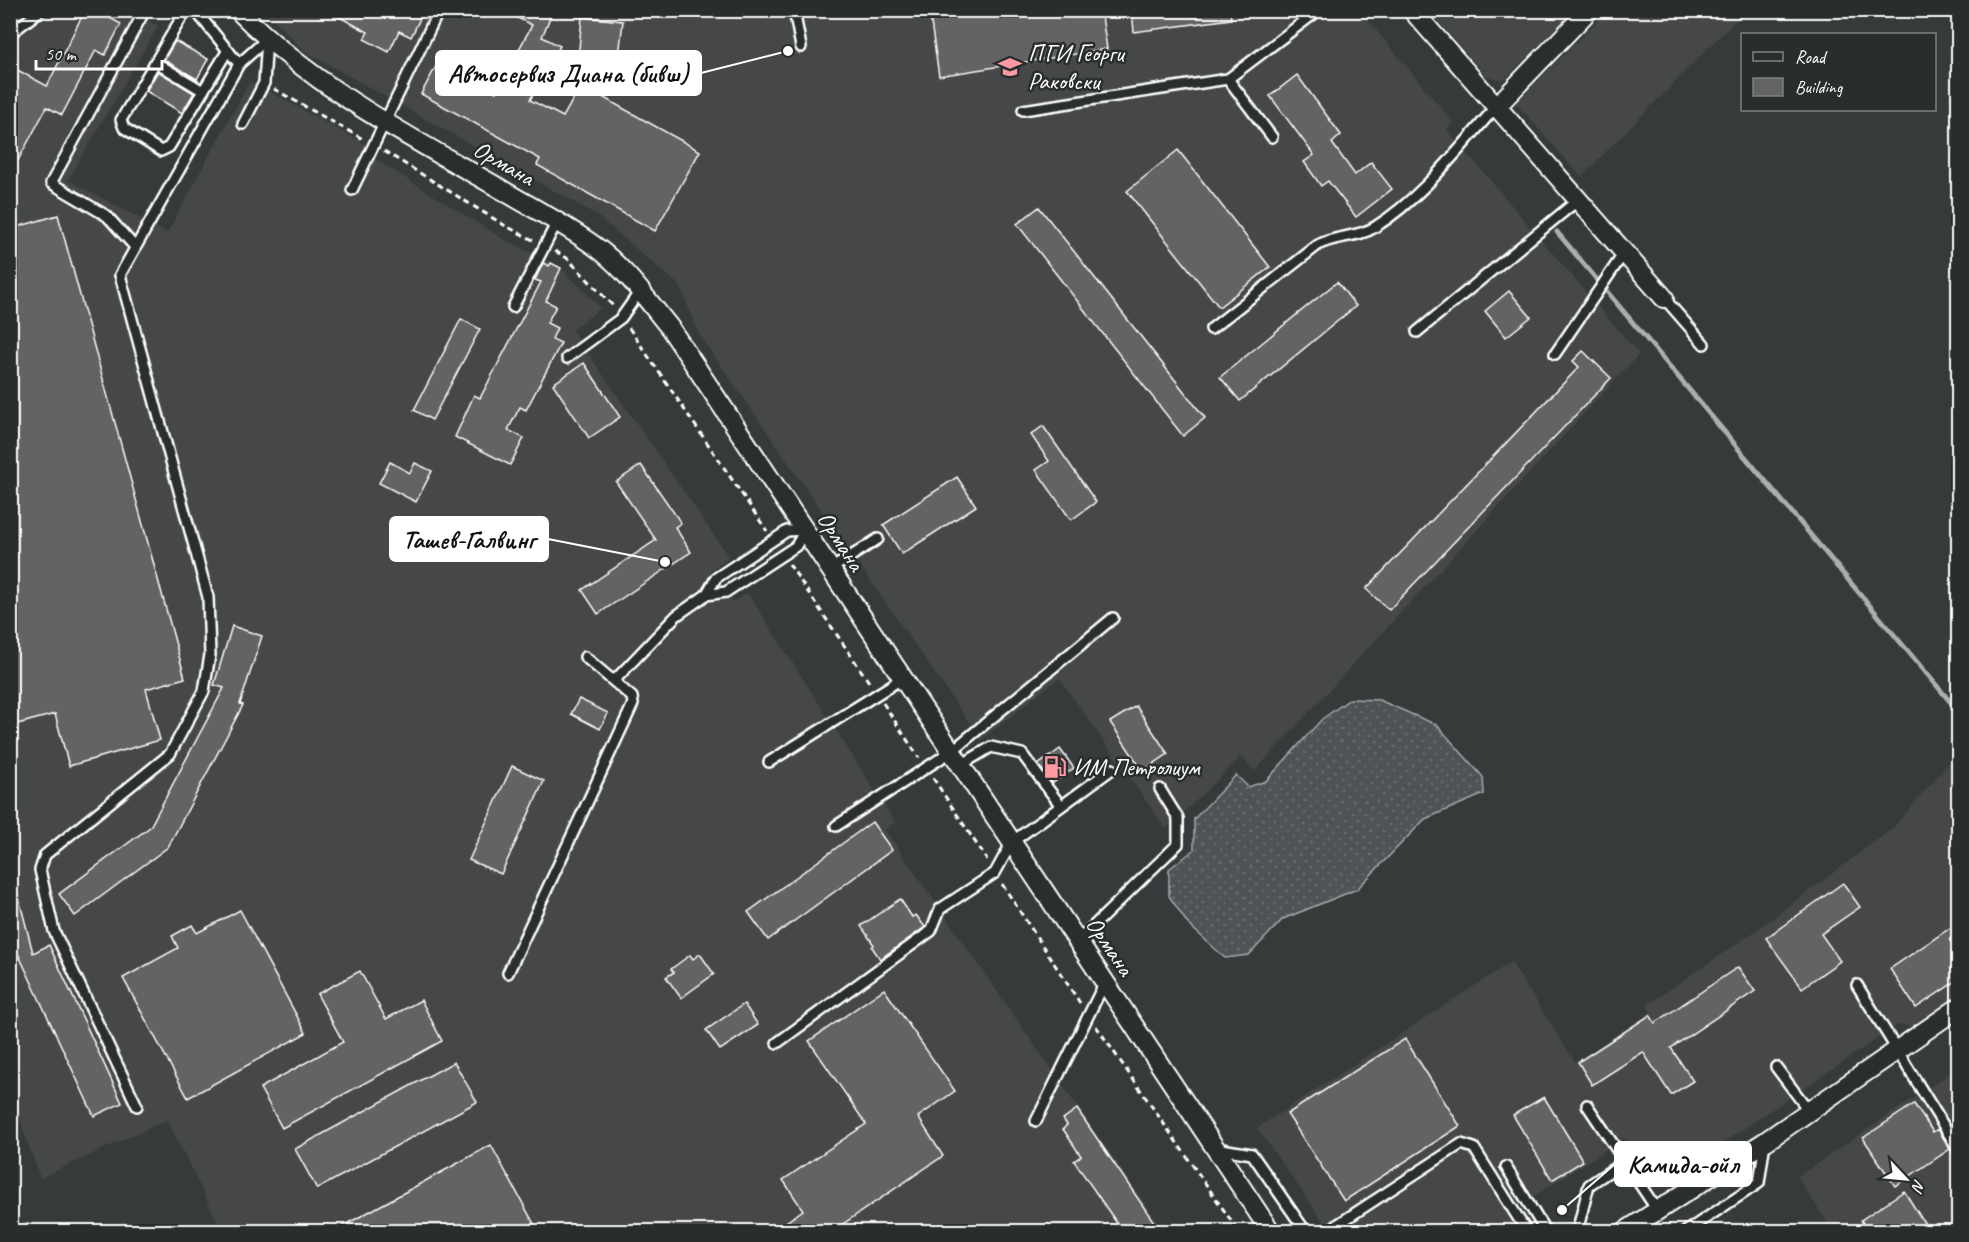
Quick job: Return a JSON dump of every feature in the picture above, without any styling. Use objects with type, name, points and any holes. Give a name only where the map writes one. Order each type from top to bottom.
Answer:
[{"type":"street","name":"Ормана","points":[[238,10],[290,60],[335,92],[557,222],[602,251],[640,291],[670,328],[1271,1232]]},
{"type":"street","points":[[1412,10],[1664,298]]},
{"type":"street","points":[[1496,107],[1589,10]]},
{"type":"street","points":[[1624,1232],[1766,1141],[1959,1008]]},
{"type":"lane","points":[[10,34],[41,10]]},
{"type":"lane","points":[[135,246],[107,216],[51,183],[145,10]]},
{"type":"lane","points":[[186,10],[121,120],[124,128],[161,151],[169,147],[228,50]]},
{"type":"lane","points":[[195,10],[239,64]]},
{"type":"lane","points":[[352,190],[439,10]]},
{"type":"lane","points":[[794,10],[801,47]]},
{"type":"lane","points":[[1023,110],[1228,79],[1319,10]]},
{"type":"lane","points":[[137,1106],[54,931],[40,870],[45,855],[170,754],[204,691],[210,655],[208,597],[120,275],[239,64],[267,39]]},
{"type":"lane","points":[[243,124],[264,83],[267,39]]},
{"type":"lane","points":[[155,62],[203,91]]},
{"type":"lane","points":[[1228,79],[1272,137]]},
{"type":"lane","points":[[1211,329],[1318,244],[1329,238],[1365,232],[1384,220],[1419,192],[1496,107]]},
{"type":"lane","points":[[1417,332],[1578,200]]},
{"type":"lane","points":[[513,307],[557,222]]},
{"type":"lane","points":[[1556,354],[1624,253]]},
{"type":"lane","points":[[567,358],[621,318],[640,291]]},
{"type":"lane","points":[[1664,298],[1704,344]]},
{"type":"lane","points":[[614,681],[676,616],[706,595],[716,578],[787,531],[805,530]]},
{"type":"lane","points":[[706,595],[726,592],[783,555],[796,546],[805,530]]},
{"type":"lane","points":[[831,569],[878,539]]},
{"type":"lane","points":[[956,758],[1113,618]]},
{"type":"lane","points":[[508,973],[633,704],[632,697],[585,657]]},
{"type":"lane","points":[[769,762],[903,678]]},
{"type":"lane","points":[[836,826],[926,768],[991,747],[1022,754],[1061,806]]},
{"type":"lane","points":[[777,1043],[931,931],[940,909],[995,873],[1012,842],[1112,769]]},
{"type":"lane","points":[[1078,941],[1178,844],[1179,818],[1160,789]]},
{"type":"lane","points":[[1036,1121],[1105,982]]},
{"type":"lane","points":[[1857,985],[1899,1049],[1959,1149]]},
{"type":"lane","points":[[1776,1067],[1809,1111]]},
{"type":"lane","points":[[1587,1105],[1657,1210]]},
{"type":"lane","points":[[1685,1232],[1759,1183],[1766,1141]]},
{"type":"lane","points":[[1326,1232],[1461,1144],[1474,1148],[1527,1232]]},
{"type":"lane","points":[[1215,1148],[1252,1154],[1306,1232]]},
{"type":"lane","points":[[1577,1232],[1588,1185],[1625,1161]]},
{"type":"lane","points":[[1506,1167],[1546,1232]]},
{"type":"path","points":[[567,258],[609,300],[773,540]]},
{"type":"path","points":[[783,555],[878,694],[1089,1016],[1239,1232]]},
{"type":"shaded area","points":[[11,11],[130,11],[158,26],[68,180],[167,233],[250,81],[367,145],[364,152],[500,237],[561,268],[601,308],[572,330],[729,557],[710,571],[733,602],[748,593],[895,822],[885,830],[1164,1231],[222,1231],[167,1120],[40,1178],[11,1095]]},
{"type":"shaded area","points":[[265,11],[1360,11],[1453,122],[1447,130],[1639,354],[1255,771],[1241,757],[1166,829],[1059,678],[981,740],[699,334],[680,286],[595,214],[304,51]]},
{"type":"shaded area","points":[[1429,11],[1574,11],[1504,80],[1486,76]]},
{"type":"shaded area","points":[[1607,11],[1745,11],[1581,177],[1516,103]]},
{"type":"shaded area","points":[[1350,699],[1379,700],[1437,725],[1483,777],[1484,794],[1425,819],[1357,889],[1283,919],[1249,955],[1225,958],[1188,924],[1169,896],[1169,869],[1194,850],[1194,819],[1236,775],[1248,787],[1266,781],[1322,719]]},
{"type":"shaded area","points":[[1958,752],[1958,996],[1913,1027],[1898,1025],[1657,1187],[1624,1138],[1519,1206],[1536,1231],[1330,1231],[1257,1128],[1511,962],[1575,1062],[1651,1012],[1647,1005],[1754,932],[1894,827]]},
{"type":"shaded area","points":[[1958,1068],[1958,1231],[1833,1231],[1797,1177]]},
{"type":"building","points":[[85,10],[95,10],[121,24],[105,55],[96,50],[62,115],[47,107],[10,175],[10,66],[47,86]]},
{"type":"building","points":[[326,10],[424,10],[411,37],[399,31],[389,52],[364,39],[368,32]]},
{"type":"building","points":[[501,10],[553,10],[542,37],[560,46],[530,100],[563,117],[581,85],[700,151],[655,231],[537,165],[540,159],[421,94],[439,61],[496,92],[532,25]]},
{"type":"building","points":[[964,10],[1101,10],[1107,49],[939,76],[930,16]]},
{"type":"building","points":[[1132,10],[1230,10],[1231,19],[1134,32]]},
{"type":"building","points":[[582,17],[623,21],[617,74],[577,70]]},
{"type":"building","points":[[175,41],[208,59],[197,79],[164,60]]},
{"type":"building","points":[[158,71],[194,93],[182,113],[146,91]]},
{"type":"building","points":[[1297,75],[1341,135],[1332,143],[1355,175],[1371,162],[1392,189],[1356,217],[1328,181],[1321,186],[1304,162],[1314,155],[1270,96]]},
{"type":"building","points":[[1178,150],[1270,267],[1219,307],[1127,191]]},
{"type":"building","points":[[1039,207],[1205,418],[1183,436],[1017,224]]},
{"type":"building","points":[[58,215],[185,678],[146,689],[160,740],[69,766],[55,714],[10,726],[10,229]]},
{"type":"building","points":[[543,263],[549,266],[551,263],[561,268],[546,301],[556,306],[547,323],[557,328],[552,339],[561,343],[526,410],[520,407],[508,430],[524,438],[510,465],[455,437],[474,395],[480,398],[541,282],[535,280]]},
{"type":"building","points":[[1337,282],[1356,306],[1240,401],[1220,377]]},
{"type":"building","points":[[1509,291],[1531,317],[1506,337],[1485,311]]},
{"type":"building","points":[[461,319],[480,329],[432,420],[414,410]]},
{"type":"building","points":[[1583,351],[1611,378],[1389,610],[1366,589],[1579,367],[1573,361]]},
{"type":"building","points":[[584,363],[620,417],[589,438],[553,384]]},
{"type":"building","points":[[1043,426],[1096,502],[1071,520],[1036,470],[1049,461],[1031,435]]},
{"type":"building","points":[[390,462],[410,473],[415,463],[432,471],[416,502],[379,483]]},
{"type":"building","points":[[641,465],[681,523],[675,527],[691,552],[598,614],[582,590],[656,540],[616,482]]},
{"type":"building","points":[[957,477],[976,506],[902,554],[883,525]]},
{"type":"building","points":[[232,626],[262,636],[240,704],[243,705],[168,847],[75,916],[59,894],[150,827],[224,688],[214,685]]},
{"type":"building","points":[[579,699],[608,713],[600,729],[571,714]]},
{"type":"building","points":[[1136,706],[1168,754],[1143,771],[1110,722]]},
{"type":"building","points":[[1060,749],[1074,768],[1053,783],[1038,765]]},
{"type":"building","points":[[512,766],[544,781],[501,874],[469,860]]},
{"type":"building","points":[[872,822],[892,850],[768,940],[748,912]]},
{"type":"building","points":[[15,883],[33,953],[49,945],[122,1103],[94,1116],[15,947],[10,948],[10,884]]},
{"type":"building","points":[[1843,883],[1860,907],[1821,934],[1840,961],[1802,988],[1766,938]]},
{"type":"building","points":[[900,899],[912,917],[916,915],[925,927],[880,959],[861,926]]},
{"type":"building","points":[[240,910],[306,1033],[188,1098],[123,978],[178,948],[172,936],[192,925],[197,933]]},
{"type":"building","points":[[1959,922],[1959,979],[1916,1008],[1890,969]]},
{"type":"building","points":[[700,954],[714,974],[681,998],[666,977],[674,972],[671,969],[690,955],[693,959]]},
{"type":"building","points":[[1738,967],[1755,991],[1671,1048],[1693,1081],[1671,1095],[1643,1052],[1592,1085],[1578,1062],[1650,1015],[1655,1023]]},
{"type":"building","points":[[360,971],[386,1019],[421,1000],[442,1041],[282,1128],[260,1088],[343,1042],[317,994]]},
{"type":"building","points":[[884,989],[955,1091],[918,1117],[943,1156],[831,1232],[772,1232],[803,1210],[783,1180],[866,1124],[809,1041]]},
{"type":"building","points":[[744,1004],[758,1025],[720,1050],[706,1030]]},
{"type":"building","points":[[1405,1039],[1460,1126],[1344,1201],[1287,1114]]},
{"type":"building","points":[[454,1062],[477,1102],[317,1189],[295,1149]]},
{"type":"building","points":[[1544,1097],[1583,1161],[1552,1180],[1513,1115]]},
{"type":"building","points":[[1914,1104],[1933,1132],[1938,1129],[1950,1149],[1895,1186],[1863,1138]]},
{"type":"building","points":[[1077,1109],[1156,1225],[1147,1232],[1123,1232],[1074,1161],[1081,1156],[1063,1129],[1067,1125],[1063,1119]]},
{"type":"building","points":[[491,1145],[534,1224],[520,1232],[332,1232]]},
{"type":"building","points":[[1904,1191],[1930,1232],[1868,1232],[1861,1220]]},
{"type":"waterway","points":[[1557,232],[1958,711]]},
{"type":"place","name":"Автосервиз Диана (бивш)","points":[[788,51]]},
{"type":"place","name":"ПГИ Георги Раковски","points":[[1010,67]]},
{"type":"place","name":"Ташев-Галвинг","points":[[665,562]]},
{"type":"place","name":"ИМ Петролиум","points":[[1055,767]]},
{"type":"place","name":"Камида-ойл","points":[[1562,1210]]}]
